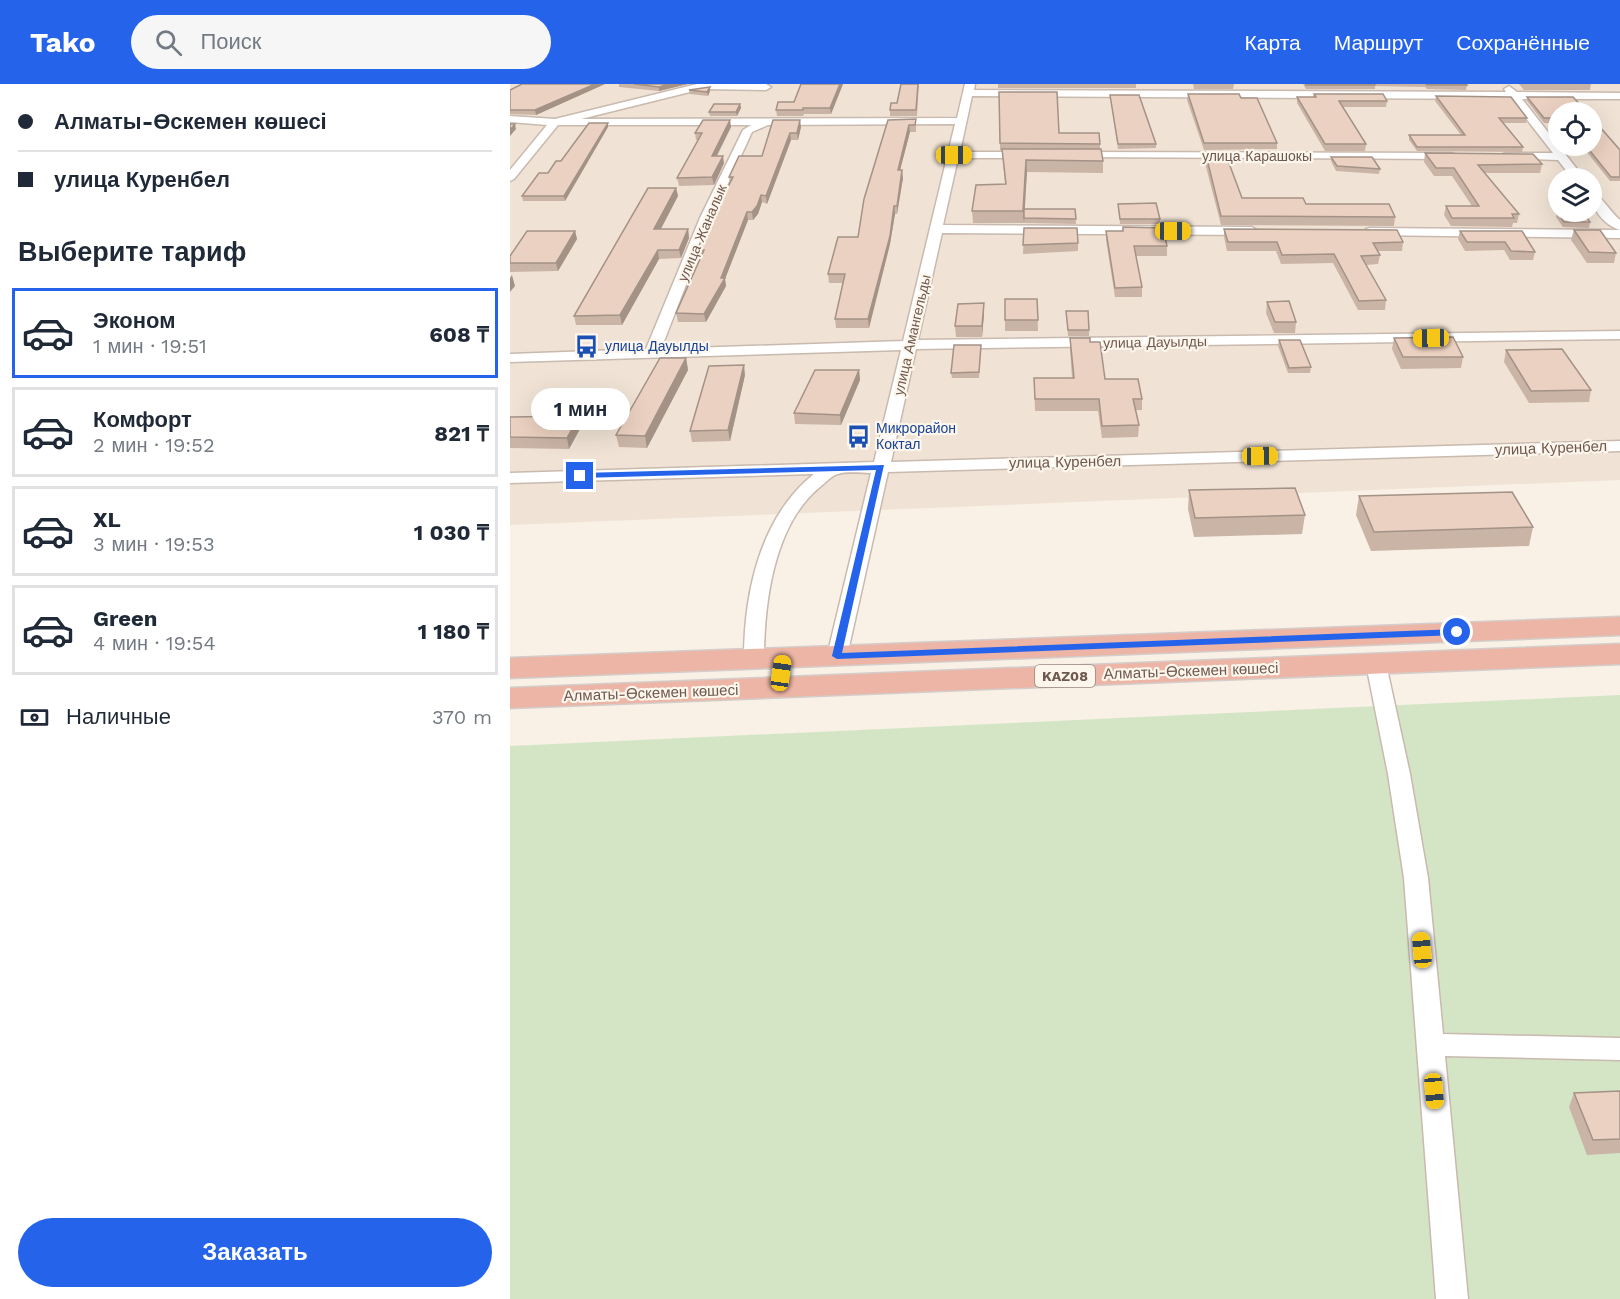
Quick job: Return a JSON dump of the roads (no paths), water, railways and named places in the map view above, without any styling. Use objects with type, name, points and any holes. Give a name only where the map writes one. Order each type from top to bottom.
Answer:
[{"type":"highway","name":"Алматы-Өскемен көшесі","points":[[510,669],[1376,664],[1620,626]]},
{"type":"highway","name":"Алматы-Өскемен көшесі","points":[[510,698],[772,668],[837,656],[1512,644],[1620,654]]},
{"type":"street","points":[[1282,84],[1285,95]]},
{"type":"street","points":[[1504,84],[1516,95],[1570,168]]},
{"type":"street","points":[[510,177],[555,122],[706,85],[766,87]]},
{"type":"street","points":[[969,88],[1285,95],[1620,96]]},
{"type":"street","name":"улица Амангельды","points":[[837,656],[969,88]]},
{"type":"street","points":[[510,119],[555,122],[962,121]]},
{"type":"street","name":"улица Жаналык","points":[[651,354],[706,218],[748,130],[765,122]]},
{"type":"street","points":[[954,155],[1037,155]]},
{"type":"street","name":"улица Карашокы","points":[[1061,155],[1466,156]]},
{"type":"street","points":[[1489,156],[1561,157]]},
{"type":"street","points":[[1602,210],[1620,226]]},
{"type":"street","points":[[938,229],[1261,231]]},
{"type":"street","points":[[1357,232],[1620,234]]},
{"type":"street","name":"улица Дауылды","points":[[510,358],[909,345],[1620,335]]},
{"type":"street","name":"улица Куренбел","points":[[510,478],[1620,446]]},
{"type":"street","points":[[772,668],[753,624],[760,581],[791,507],[810,485],[832,469]]},
{"type":"street","points":[[1376,664],[1399,774],[1416,878],[1452,1299]]},
{"type":"street","points":[[1430,1045],[1620,1049]]},
{"type":"place","name":"улица Дауылды","points":[[587,346]]},
{"type":"place","name":"Микрорайон Коктал","points":[[858,436]]}]
